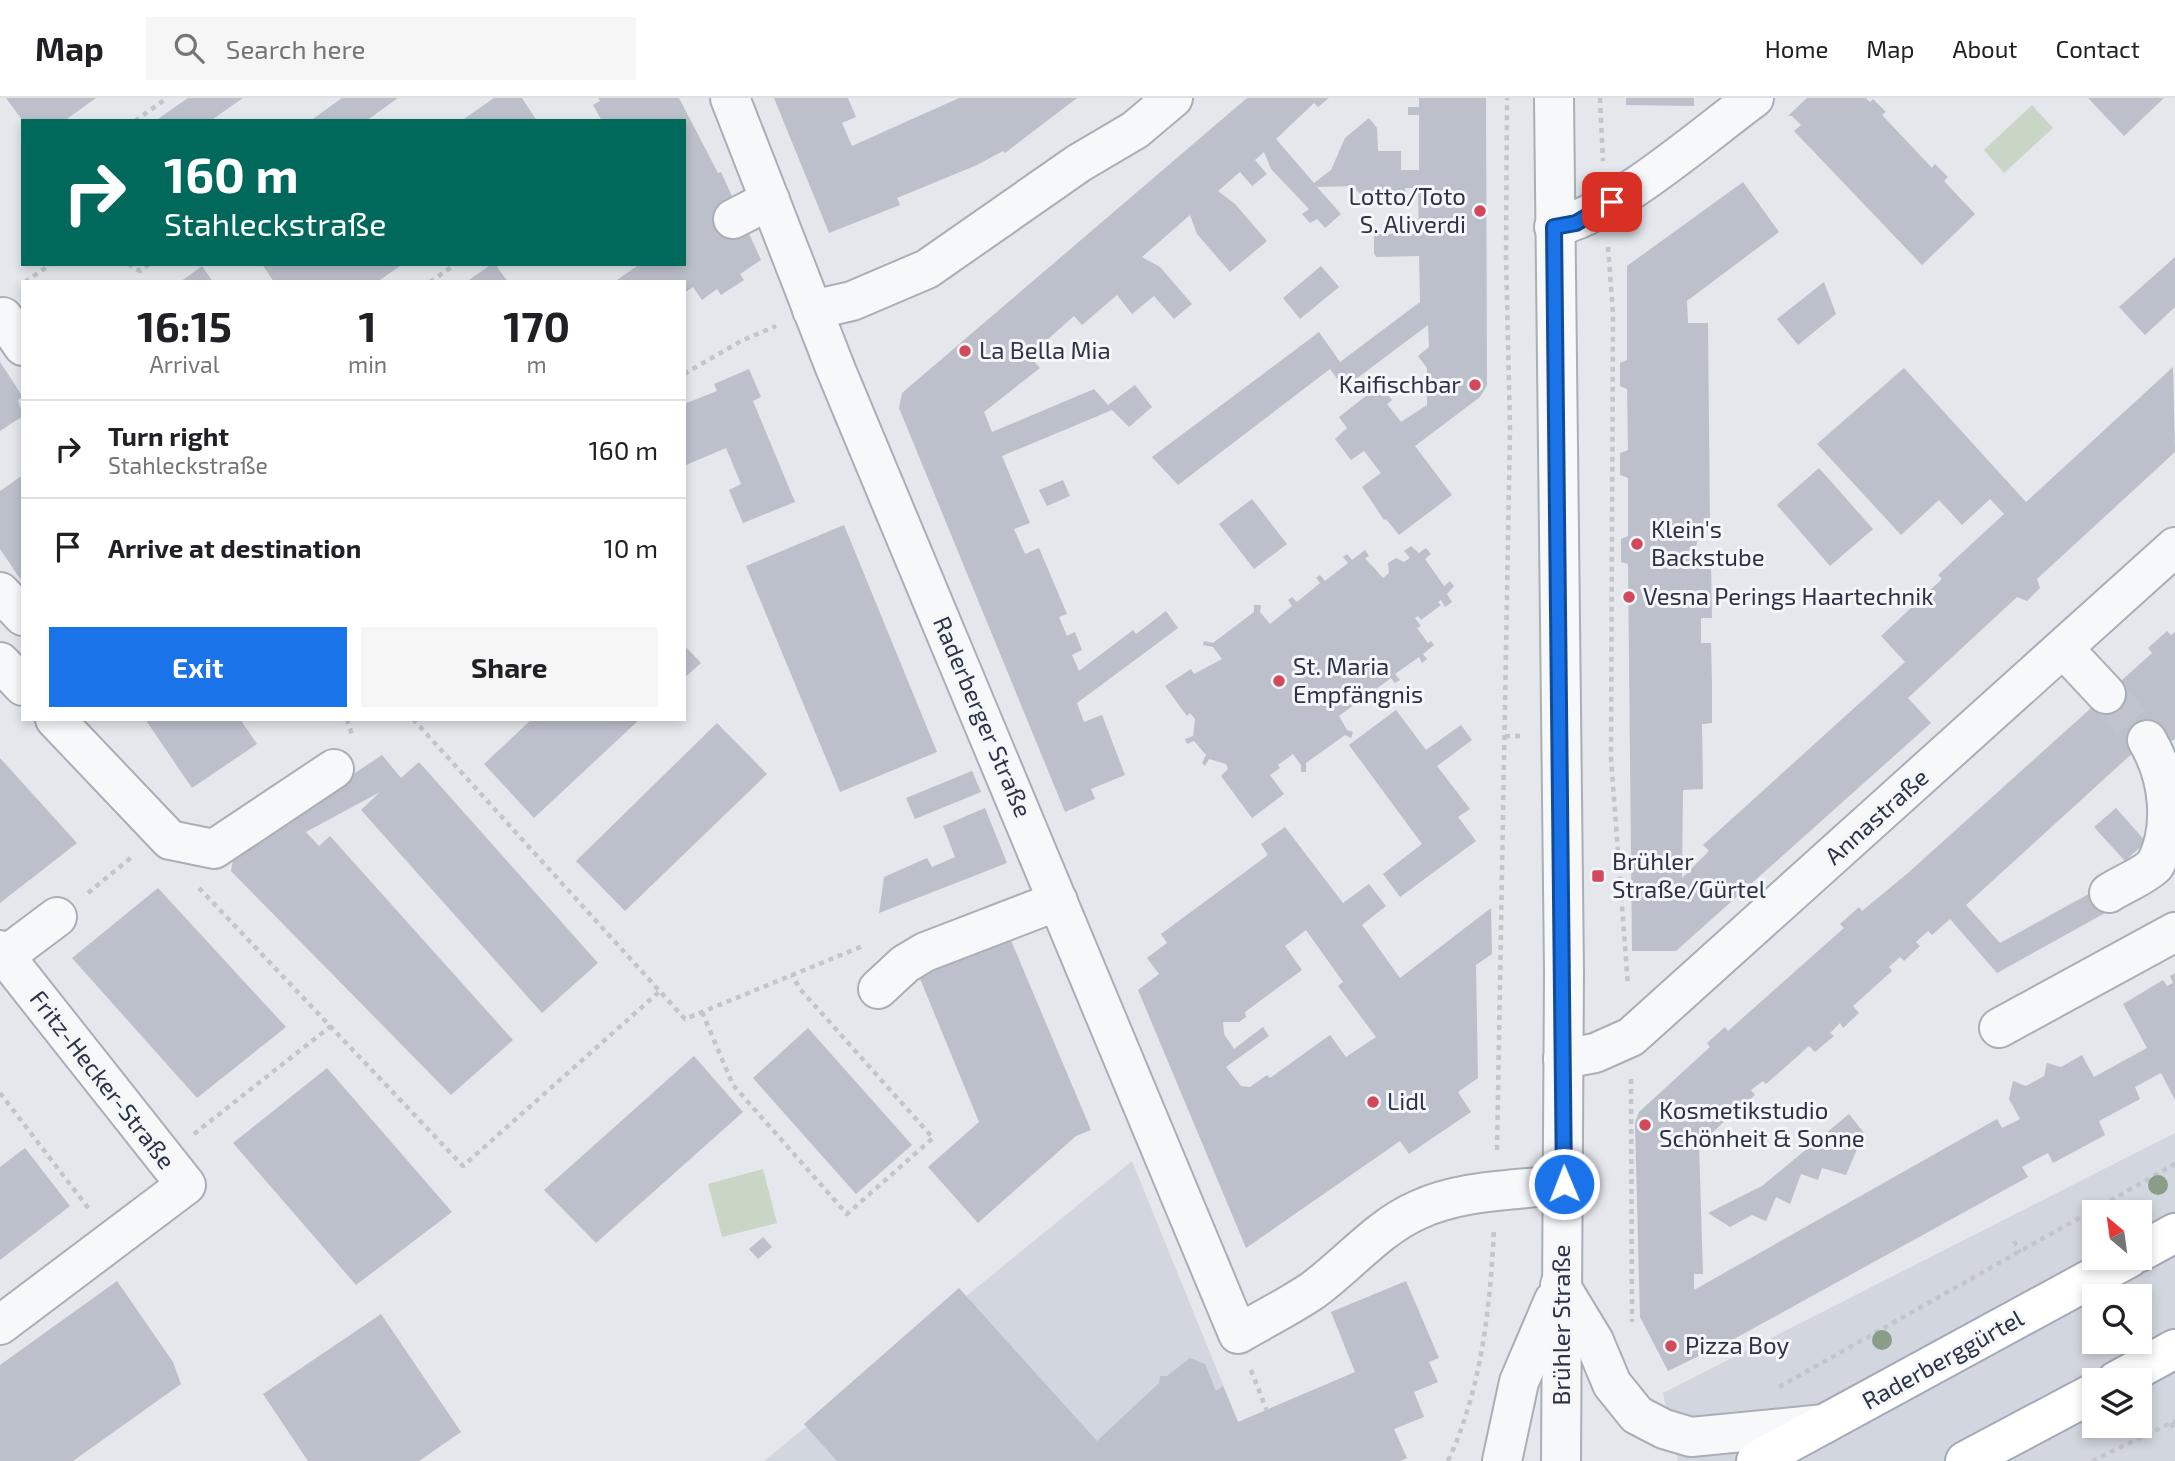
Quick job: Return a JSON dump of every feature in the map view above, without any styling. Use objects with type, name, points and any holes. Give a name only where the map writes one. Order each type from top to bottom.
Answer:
[{"type":"main road","points":[[2152,1245],[2175,1233]]},
{"type":"main road","name":"Raderberggürtel","points":[[1756,1461],[2107,1270]]},
{"type":"main road","points":[[2140,1368],[2175,1349]]},
{"type":"main road","points":[[1965,1461],[2082,1399]]},
{"type":"street","name":"Raderberger Straße","points":[[730,98],[812,310],[1238,1334],[1312,1290],[1361,1248],[1417,1210],[1474,1192],[1496,1193]]},
{"type":"street","points":[[812,310],[852,301],[927,269],[1079,163],[1135,130],[1173,98]]},
{"type":"street","name":"Brühler Straße","points":[[1554,98],[1564,972],[1561,1461]]},
{"type":"street","points":[[1554,227],[1576,223],[1605,206],[1754,98]]},
{"type":"street","points":[[733,219],[770,200]]},
{"type":"street","points":[[0,319],[3,317],[21,343]]},
{"type":"street","name":"Annastraße","points":[[1563,1059],[1595,1053],[1631,1037],[2175,547]]},
{"type":"street","points":[[0,592],[21,614]]},
{"type":"street","points":[[2064,649],[2106,694]]},
{"type":"street","points":[[0,662],[21,684]]},
{"type":"street","points":[[57,721],[170,840],[214,849],[334,769]]},
{"type":"street","points":[[2109,893],[2154,866],[2168,848],[2173,830],[2174,800],[2166,773],[2147,740]]},
{"type":"street","points":[[878,989],[905,964],[925,952],[1058,901]]},
{"type":"street","name":"Fritz-Hecker-Straße","points":[[0,1325],[186,1185],[2,953],[57,918]]},
{"type":"street","points":[[1999,1028],[2175,932]]},
{"type":"street","points":[[1496,1193],[1564,1184]]},
{"type":"street","points":[[1560,1285],[1594,1341],[1612,1384],[1637,1415],[1664,1429],[1691,1437],[1826,1423]]},
{"type":"street","points":[[1502,1461],[1519,1382],[1560,1285]]},
{"type":"path","points":[[138,119],[167,98]]},
{"type":"path","points":[[1448,1461],[1462,1430],[1490,1313],[1496,1193],[1510,429],[1506,256],[1507,98]]},
{"type":"path","points":[[1600,98],[1613,313],[1611,758],[1631,1037],[1632,1336]]},
{"type":"path","points":[[28,280],[48,266]]},
{"type":"path","points":[[131,266],[140,271],[146,266]]},
{"type":"path","points":[[433,280],[453,266]]},
{"type":"path","points":[[686,373],[741,341],[812,310]]},
{"type":"path","points":[[415,721],[685,1019],[868,944]]},
{"type":"path","points":[[1505,737],[1523,736]]},
{"type":"path","points":[[1607,847],[1618,846]]},
{"type":"path","points":[[57,918],[132,857]]},
{"type":"path","points":[[202,890],[463,1166],[660,991]]},
{"type":"path","points":[[702,1012],[733,1085],[846,1214],[933,1138],[800,989],[792,975]]},
{"type":"path","points":[[164,1157],[331,1026]]},
{"type":"path","points":[[0,1093],[113,1241]]},
{"type":"path","points":[[1766,1394],[2175,1164]]},
{"type":"path","points":[[2014,1241],[2020,1253]]},
{"type":"path","points":[[2092,1461],[2173,1422],[2175,1429]]},
{"type":"shaded area","points":[[2175,1133],[2175,1461],[1678,1461],[1663,1393]]},
{"type":"shaded area","points":[[1132,1161],[1254,1461],[764,1461]]},
{"type":"green space","points":[[2032,105],[2053,128],[2004,173],[1984,150]]},
{"type":"green space","points":[[763,1169],[777,1223],[722,1237],[708,1184]]},
{"type":"building","points":[[6,98],[96,98],[67,119],[22,119]]},
{"type":"building","points":[[188,98],[243,98],[213,119],[158,119]]},
{"type":"building","points":[[342,98],[398,98],[369,119],[313,119]]},
{"type":"building","points":[[494,98],[522,98],[536,119],[464,119]]},
{"type":"building","points":[[598,98],[679,98],[718,173],[721,172],[761,260],[740,274],[744,280],[721,295],[717,289],[702,300],[693,287],[686,292],[686,280],[617,280],[637,266],[686,266],[686,119],[601,119],[593,105],[600,101]]},
{"type":"building","points":[[774,98],[848,98],[856,117],[842,123],[852,146],[959,98],[1077,98],[1005,153],[1003,151],[977,165],[897,198],[900,205],[829,233]]},
{"type":"building","points":[[1247,98],[1329,98],[1318,107],[1314,103],[1276,139],[1314,183],[1331,170],[1345,138],[1369,118],[1377,128],[1378,151],[1401,151],[1401,170],[1419,170],[1419,115],[1408,115],[1408,107],[1419,107],[1419,98],[1486,98],[1487,385],[1480,397],[1415,446],[1452,495],[1399,535],[1386,519],[1384,520],[1362,487],[1381,473],[1364,451],[1351,460],[1335,439],[1347,428],[1339,417],[1380,385],[1392,400],[1387,404],[1401,422],[1427,405],[1427,368],[1418,356],[1429,347],[1428,325],[1344,388],[1330,369],[1178,485],[1152,457],[1319,332],[1340,362],[1420,302],[1419,256],[1376,257],[1374,253],[1374,234],[1419,234],[1418,188],[1405,188],[1406,198],[1365,199],[1353,186],[1317,187],[1341,214],[1325,228],[1317,219],[1310,223],[1302,214],[1309,209],[1271,169],[1264,152],[1255,160],[1267,174],[1252,186],[1240,172],[1218,191],[1235,204],[1267,241],[1230,272],[1197,234],[1190,215],[1142,257],[1160,267],[1192,304],[1174,319],[1154,296],[1132,314],[1117,295],[1082,325],[1074,316],[1029,356],[1040,368],[984,412],[992,432],[1094,389],[1108,405],[1135,385],[1152,407],[1129,427],[1112,410],[1002,456],[1030,523],[1014,529],[1025,554],[1039,548],[1067,614],[1059,617],[1067,636],[1075,632],[1082,650],[1072,655],[1079,671],[1133,630],[1136,634],[1166,611],[1178,628],[1077,703],[1084,722],[1102,715],[1125,775],[1091,789],[1095,799],[1065,812],[899,408],[902,393]]},
{"type":"building","points":[[1626,98],[1694,98],[1694,106],[1626,105]]},
{"type":"building","points":[[1807,98],[1866,98],[1870,102],[1873,99],[1886,112],[1882,115],[1932,168],[1935,164],[1948,177],[1944,181],[1975,214],[1922,265],[1794,131],[1801,125],[1792,116],[1788,116]]},
{"type":"building","points":[[2088,98],[2164,98],[2124,136]]},
{"type":"building","points":[[1743,182],[1779,232],[1687,301],[1688,323],[1708,323],[1710,525],[1700,525],[1696,548],[1711,564],[1712,618],[1701,618],[1701,643],[1711,643],[1712,723],[1702,724],[1703,789],[1683,790],[1682,878],[1709,851],[1703,845],[1905,662],[1881,636],[1942,579],[1938,575],[2004,514],[1990,499],[1962,525],[1939,500],[1901,535],[1817,444],[1904,368],[2026,502],[2173,367],[2175,452],[2037,579],[2040,588],[2027,601],[2017,597],[1908,698],[1931,723],[1676,951],[1632,951],[1628,564],[1621,562],[1621,539],[1628,536],[1628,478],[1620,475],[1620,453],[1628,450],[1627,389],[1620,386],[1620,363],[1627,360],[1627,266]]},
{"type":"building","points":[[2175,257],[2175,307],[2145,335],[2119,307]]},
{"type":"building","points":[[202,266],[212,280],[183,280]]},
{"type":"building","points":[[263,266],[400,266],[380,280],[273,280]]},
{"type":"building","points":[[489,266],[496,266],[507,280],[469,280]]},
{"type":"building","points":[[1321,266],[1339,287],[1300,319],[1283,298]]},
{"type":"building","points":[[1824,282],[1836,314],[1798,345],[1777,319]]},
{"type":"building","points":[[0,362],[21,394],[18,400],[21,417],[0,431]]},
{"type":"building","points":[[749,369],[761,397],[753,401],[795,502],[743,523],[729,490],[741,484],[726,448],[686,465],[686,403],[717,391],[714,384]]},
{"type":"building","points":[[1819,468],[1873,529],[1830,566],[1777,505]]},
{"type":"building","points":[[21,476],[21,580],[0,549],[0,491]]},
{"type":"building","points":[[1063,480],[1070,496],[1047,506],[1039,490]]},
{"type":"building","points":[[1252,499],[1287,544],[1254,569],[1219,524]]},
{"type":"building","points":[[844,525],[937,752],[840,792],[746,566]]},
{"type":"building","name":"St. Maria Empfängnis","points":[[1411,546],[1419,553],[1426,548],[1431,554],[1425,559],[1444,586],[1450,581],[1454,586],[1447,594],[1452,602],[1445,607],[1441,600],[1438,602],[1441,605],[1421,620],[1418,616],[1415,618],[1421,626],[1417,628],[1428,643],[1431,641],[1434,645],[1423,654],[1427,659],[1422,663],[1419,657],[1395,674],[1400,680],[1395,683],[1391,678],[1368,695],[1372,701],[1367,704],[1363,698],[1339,716],[1347,730],[1353,732],[1351,738],[1345,735],[1306,763],[1306,772],[1301,772],[1301,765],[1293,754],[1278,765],[1280,768],[1270,775],[1284,794],[1252,818],[1221,776],[1228,769],[1226,764],[1209,759],[1205,766],[1202,763],[1206,755],[1194,741],[1187,744],[1185,739],[1193,736],[1195,719],[1190,713],[1187,716],[1165,686],[1191,669],[1194,674],[1222,659],[1213,647],[1203,645],[1204,641],[1213,643],[1254,612],[1254,605],[1261,605],[1260,612],[1270,624],[1292,606],[1288,600],[1292,597],[1297,602],[1320,583],[1316,578],[1320,575],[1325,581],[1348,563],[1343,557],[1347,554],[1352,560],[1365,550],[1369,556],[1365,558],[1383,578],[1389,573],[1388,563],[1396,558],[1404,562],[1410,558],[1404,551]]},
{"type":"building","points":[[2167,631],[2171,635],[2175,632],[2175,739],[2172,741],[2160,728],[1966,905],[2000,943],[2094,891],[2105,913],[1997,973],[1950,919],[1932,935],[1928,931],[1916,942],[1920,946],[1904,961],[1900,957],[1889,967],[1892,971],[1853,1006],[1859,1013],[1843,1028],[1840,1023],[1830,1033],[1834,1036],[1815,1052],[1809,1046],[1766,1084],[1763,1081],[1751,1090],[1755,1095],[1740,1108],[1736,1104],[1725,1114],[1728,1118],[1699,1145],[1703,1274],[1694,1274],[1694,1290],[1997,1119],[2002,1128],[2020,1119],[2009,1099],[2013,1081],[2026,1086],[2044,1076],[2047,1063],[2061,1067],[2082,1055],[2094,1077],[2147,1048],[2123,1004],[2163,980],[2167,986],[2173,983],[2170,976],[2175,973],[2175,1100],[2161,1073],[2135,1087],[2140,1099],[2099,1121],[2105,1135],[2053,1163],[2048,1153],[2022,1167],[2028,1177],[1734,1339],[1668,1371],[1640,1317],[1635,1123],[1639,1112],[1710,1047],[1707,1043],[1725,1027],[1728,1031],[1844,928],[1840,924],[1859,907],[1862,911],[1908,873],[2152,653],[2148,648]]},
{"type":"building","points":[[686,647],[701,663],[686,676]]},
{"type":"building","points":[[1396,710],[1426,750],[1461,725],[1472,740],[1437,766],[1470,809],[1458,817],[1476,841],[1400,897],[1383,874],[1422,844],[1349,745]]},
{"type":"building","points":[[146,721],[241,721],[257,744],[192,788]]},
{"type":"building","points":[[530,721],[638,721],[534,818],[484,764]]},
{"type":"building","points":[[717,723],[767,774],[625,911],[576,861]]},
{"type":"building","points":[[382,755],[401,778],[419,762],[598,963],[542,1013],[361,810],[380,792],[306,832],[319,846],[330,836],[513,1040],[451,1095],[231,871],[234,854]]},
{"type":"building","points":[[0,758],[77,843],[0,903]]},
{"type":"building","points":[[972,771],[981,792],[915,819],[906,798]]},
{"type":"building","points":[[985,808],[1007,863],[879,913],[884,877],[927,858],[932,867],[955,857],[943,826]]},
{"type":"building","points":[[2116,808],[2146,842],[2125,861],[2094,827]]},
{"type":"building","points":[[1285,827],[1343,903],[1369,884],[1386,906],[1362,925],[1400,978],[1491,908],[1492,954],[1476,965],[1478,1078],[1458,1092],[1471,1112],[1409,1154],[1400,1141],[1246,1248],[1138,990],[1159,974],[1147,958],[1167,943],[1161,934],[1268,855],[1261,844]],"holes":[[[1306,930],[1343,982],[1338,986],[1376,1037],[1346,1057],[1330,1035],[1270,1078],[1267,1075],[1250,1087],[1241,1086],[1226,1067],[1269,1036],[1263,1027],[1234,1049],[1224,1034],[1223,1022],[1239,1022],[1246,1017],[1245,1012],[1302,970],[1285,946]]]},
{"type":"building","points":[[158,888],[286,1027],[197,1098],[72,958]]},
{"type":"building","points":[[1007,931],[1091,1130],[1076,1136],[978,1223],[928,1167],[979,1122],[916,969]]},
{"type":"building","points":[[808,1028],[912,1145],[856,1194],[753,1078]]},
{"type":"building","points":[[694,1056],[743,1112],[596,1243],[544,1190]]},
{"type":"building","points":[[327,1068],[452,1212],[356,1285],[233,1143]]},
{"type":"building","points":[[1849,1114],[1864,1133],[1846,1175],[1822,1168],[1818,1180],[1801,1174],[1790,1204],[1776,1197],[1766,1221],[1752,1215],[1730,1227],[1708,1213],[1762,1186]]},
{"type":"building","points":[[25,1148],[70,1206],[0,1260],[0,1167]]},
{"type":"building","points":[[763,1237],[772,1247],[758,1259],[749,1249]]},
{"type":"building","points":[[117,1281],[173,1362],[181,1384],[73,1461],[0,1461],[0,1365]]},
{"type":"building","points":[[1406,1281],[1439,1358],[1429,1362],[1438,1382],[1414,1392],[1424,1417],[1394,1429],[1407,1458],[1400,1461],[837,1461],[804,1424],[959,1288],[1097,1441],[1159,1383],[1160,1376],[1167,1376],[1190,1358],[1205,1364],[1216,1391],[1223,1386],[1238,1422],[1355,1372],[1331,1312]]},
{"type":"building","points":[[381,1314],[461,1432],[419,1461],[308,1461],[263,1394]]},
{"type":"tunnel","points":[[2106,694],[2147,740]]},
{"type":"place","name":"Lotto/Toto S. Aliverdi","points":[[1480,211]]},
{"type":"place","name":"La Bella Mia","points":[[965,351]]},
{"type":"place","name":"Kaifischbar","points":[[1475,385]]},
{"type":"place","name":"Klein's Backstube","points":[[1637,544]]},
{"type":"place","name":"Vesna Perings Haartechnik","points":[[1629,597]]},
{"type":"place","name":"St. Maria Empfängnis","points":[[1279,681]]},
{"type":"place","name":"Brühler Straße/Gürtel","points":[[1598,876]]},
{"type":"place","name":"Lidl","points":[[1373,1102]]},
{"type":"place","name":"Kosmetikstudio Schönheit & Sonne","points":[[1645,1125]]},
{"type":"place","name":"Pizza Boy","points":[[1671,1346]]},
{"type":"route","points":[[1564,1184],[1564,972],[1554,227],[1576,223],[1612,202]]}]
